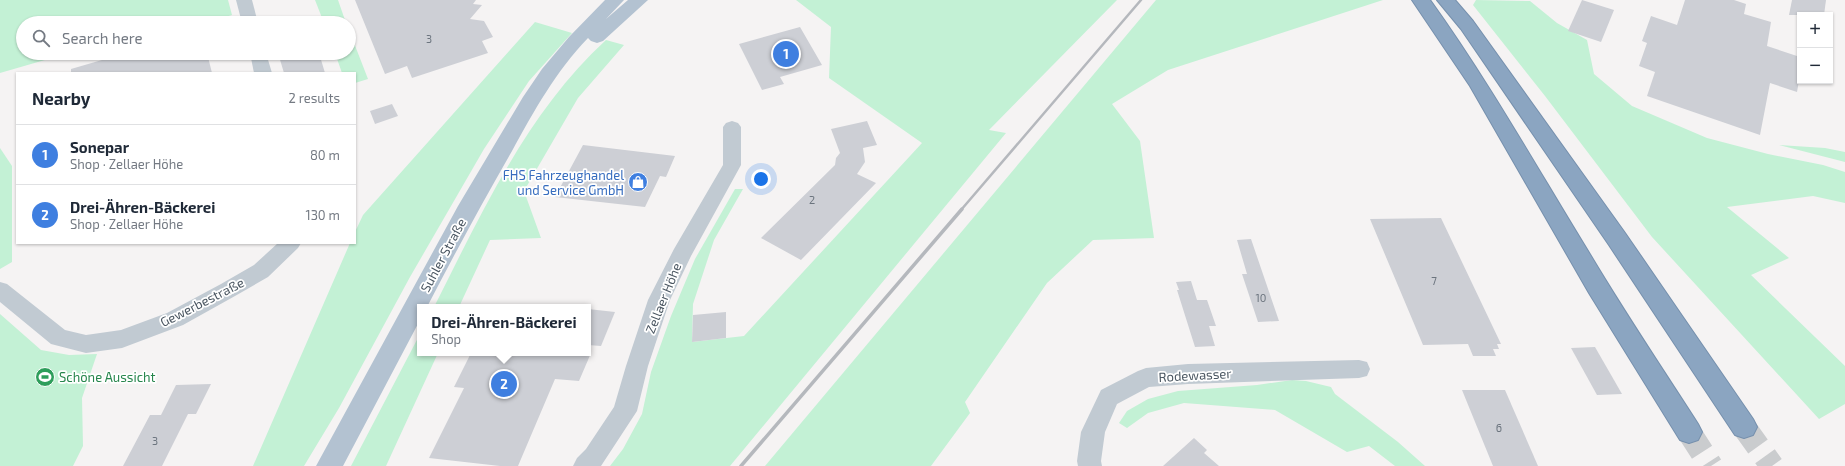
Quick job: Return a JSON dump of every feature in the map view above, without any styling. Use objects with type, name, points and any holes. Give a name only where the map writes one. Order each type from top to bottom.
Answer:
[{"type":"highway","points":[[1421,0],[1440,25],[1486,99],[1572,243],[1689,432]]},
{"type":"highway","points":[[1446,0],[1512,89],[1617,239],[1744,427]]},
{"type":"main road","name":"Suhler Straße","points":[[330,466],[466,212],[501,151],[549,73],[575,41],[615,0]]},
{"type":"main road","name":"Suhler Straße","points":[[501,151],[552,82],[597,37],[640,0]]},
{"type":"street","points":[[244,0],[248,16]]},
{"type":"street","points":[[260,60],[263,72]]},
{"type":"street","name":"Zellaer Höhe","points":[[585,466],[594,457],[625,411],[637,366],[659,300],[681,255],[732,165],[732,127]]},
{"type":"street","name":"Gewerbestraße","points":[[0,290],[59,338],[86,344],[122,339],[175,319],[228,290],[260,271],[290,244]]},
{"type":"street","name":"Rodewasser","points":[[1090,466],[1089,461],[1093,432],[1109,397],[1146,378],[1188,374],[1359,369]]},
{"type":"green space","points":[[0,0],[228,0],[232,15],[229,16],[16,16],[16,60],[45,60],[0,73]]},
{"type":"green space","points":[[315,0],[338,0],[344,16],[321,16]]},
{"type":"green space","points":[[796,0],[1117,0],[989,130],[1006,133],[730,466],[610,466],[623,449],[642,414],[651,372],[671,316],[695,259],[735,189],[743,189],[714,240],[693,304],[692,342],[744,336],[922,143],[829,78],[831,27]]},
{"type":"green space","points":[[1156,0],[1383,0],[1168,70],[1112,104],[1140,141],[1154,238],[1093,240],[1047,283],[965,402],[970,413],[931,466],[765,466]]},
{"type":"green space","points":[[1476,0],[1530,1],[1557,23],[1587,40],[1594,74],[1632,106],[1707,138],[1768,154],[1823,165],[1845,172],[1845,203],[1813,196],[1727,207],[1789,258],[1751,275],[1845,366],[1845,404],[1819,419],[1652,237],[1545,96],[1473,5]]},
{"type":"green space","points":[[535,22],[572,33],[529,81],[484,149],[410,277],[339,408],[304,466],[253,466],[350,244],[356,244],[356,230],[363,215]]},
{"type":"green space","points":[[606,40],[624,45],[578,98],[524,191],[541,238],[490,240],[460,304],[436,304],[508,165],[553,99],[578,68]]},
{"type":"green space","points":[[356,48],[368,79],[356,83],[356,72],[342,72],[337,60],[356,60]]},
{"type":"green space","points":[[1779,145],[1825,148],[1845,152],[1845,162]]},
{"type":"green space","points":[[0,148],[12,166],[12,262],[0,269]]},
{"type":"green space","name":"Schöne Aussicht","points":[[0,314],[41,350],[69,355],[97,354],[82,398],[83,446],[73,466],[0,466]]},
{"type":"green space","points":[[417,340],[417,356],[437,356],[386,466],[351,466]]},
{"type":"green space","points":[[1292,380],[1306,381],[1331,387],[1335,394],[1398,442],[1425,466],[1395,466],[1369,446],[1347,452],[1275,410],[1184,403],[1148,413],[1127,428],[1119,423],[1127,411],[1148,399],[1178,391],[1257,385]]},
{"type":"building","points":[[355,0],[476,0],[473,4],[482,5],[470,19],[484,21],[493,37],[482,41],[488,53],[412,78],[407,66],[385,74]]},
{"type":"building","points":[[1582,0],[1614,10],[1601,42],[1568,31]]},
{"type":"building","points":[[1685,0],[1734,0],[1746,4],[1744,14],[1771,22],[1767,46],[1797,56],[1797,84],[1798,84],[1797,92],[1770,83],[1760,135],[1647,96],[1655,72],[1639,66],[1647,43],[1642,41],[1651,16],[1677,25]]},
{"type":"building","points":[[1792,0],[1826,0],[1824,12],[1797,12],[1797,15],[1789,15]]},
{"type":"building","points":[[800,27],[822,65],[780,77],[784,84],[762,90],[739,44]]},
{"type":"building","points":[[102,60],[209,60],[212,72],[71,72],[71,69]]},
{"type":"building","points":[[280,60],[321,60],[325,72],[284,72]]},
{"type":"building","points":[[392,104],[398,116],[375,124],[370,111]]},
{"type":"building","points":[[867,121],[877,145],[863,148],[865,162],[857,174],[876,183],[801,260],[761,238],[835,165],[836,158],[840,153],[831,129]]},
{"type":"building","points":[[583,145],[675,156],[666,177],[660,176],[645,207],[555,197]]},
{"type":"building","points":[[1441,218],[1501,344],[1497,344],[1499,349],[1493,349],[1496,356],[1473,356],[1468,344],[1423,345],[1370,219]]},
{"type":"building","points":[[1251,239],[1279,321],[1258,322],[1242,274],[1247,274],[1237,240]]},
{"type":"building","points":[[1191,281],[1197,300],[1207,300],[1216,326],[1209,326],[1215,346],[1195,347],[1177,290],[1179,290],[1176,282]]},
{"type":"building","points":[[591,309],[615,312],[601,346],[591,345]]},
{"type":"building","points":[[726,312],[726,338],[692,342],[693,315]]},
{"type":"building","points":[[1595,347],[1622,394],[1597,395],[1571,348]]},
{"type":"building","points":[[470,356],[590,356],[579,381],[555,379],[518,466],[500,466],[429,458],[464,388],[454,387]]},
{"type":"building","points":[[211,384],[196,414],[188,414],[162,466],[123,466],[150,415],[161,415],[176,385]]},
{"type":"building","points":[[1462,390],[1505,390],[1538,466],[1493,466]]},
{"type":"building","points":[[1194,438],[1207,450],[1204,453],[1219,466],[1163,466]]},
{"type":"tunnel","points":[[1744,427],[1772,466]]},
{"type":"tunnel","points":[[1689,432],[1711,466]]},
{"type":"railway","points":[[961,210],[1141,0]]},
{"type":"railway","points":[[741,466],[962,209]]},
{"type":"place","name":"Sonepar","points":[[786,54]]},
{"type":"place","name":"FHS Fahrzeughandel und Service GmbH","points":[[638,182]]},
{"type":"place","name":"Schöne Aussicht","points":[[45,377]]},
{"type":"place","name":"Drei-Ähren-Bäckerei","points":[[504,384]]}]
